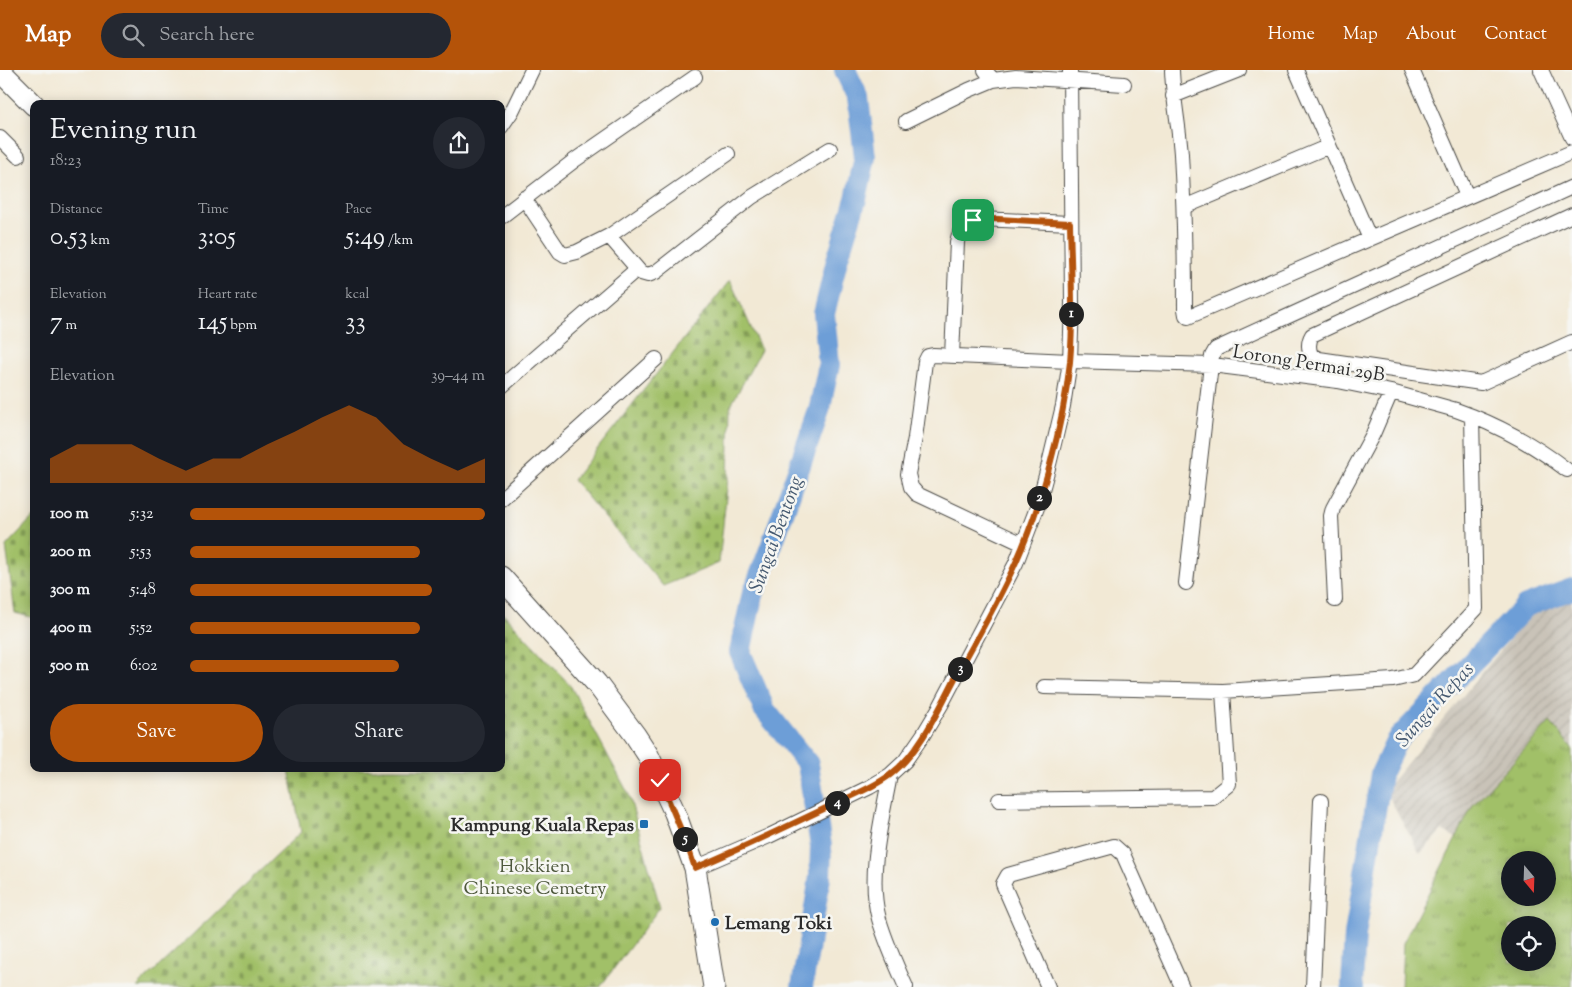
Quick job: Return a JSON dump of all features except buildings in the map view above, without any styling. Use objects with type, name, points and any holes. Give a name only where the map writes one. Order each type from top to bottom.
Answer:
[{"type":"main road","points":[[0,71],[30,101]]},
{"type":"main road","points":[[505,581],[591,677],[648,755],[668,796],[695,868],[714,987]]},
{"type":"street","points":[[505,121],[532,70]]},
{"type":"street","points":[[1172,70],[1173,96],[1180,140],[1184,207],[1185,309],[1188,317],[1572,152]]},
{"type":"street","points":[[1173,96],[1238,70]]},
{"type":"street","points":[[1296,70],[1370,239]]},
{"type":"street","points":[[1412,70],[1467,196]]},
{"type":"street","points":[[1541,70],[1572,138]]},
{"type":"street","points":[[906,121],[969,90],[989,75],[1016,77],[1070,75],[1124,84]]},
{"type":"street","points":[[695,868],[769,836],[870,787],[890,775],[912,753],[937,712],[1004,587],[1038,505],[1063,406],[1070,361],[1072,302],[1070,75]]},
{"type":"street","points":[[505,214],[575,160],[695,77]]},
{"type":"street","points":[[0,138],[18,156]]},
{"type":"street","points":[[1184,207],[1329,146]]},
{"type":"street","points":[[608,236],[641,273],[656,272],[752,197],[830,149]]},
{"type":"street","points":[[524,198],[560,252],[565,255],[578,252],[608,236],[728,154]]},
{"type":"street","points":[[1186,583],[1213,352],[1224,344],[1572,187]]},
{"type":"street","points":[[1572,215],[1312,335],[1308,346],[1311,355],[1319,359],[1481,383],[1572,342]]},
{"type":"street","points":[[952,356],[957,242],[962,228],[966,224],[980,219],[1070,223]]},
{"type":"street","points":[[505,384],[636,269]]},
{"type":"street","name":"Lorong Permai 29B","points":[[1023,544],[914,492],[909,482],[910,467],[928,356],[1212,365],[1338,381],[1391,392],[1367,446],[1333,508],[1331,516],[1335,600]]},
{"type":"street","points":[[505,495],[656,359]]},
{"type":"street","points":[[1391,392],[1456,410],[1503,429],[1530,443],[1568,470]]},
{"type":"street","points":[[1044,687],[1222,691],[1392,680],[1414,675],[1476,609],[1472,416]]},
{"type":"street","points":[[999,800],[1213,797],[1229,784],[1222,691]]},
{"type":"street","points":[[890,775],[877,850],[875,884],[879,918],[890,951],[906,987]]},
{"type":"street","points":[[1313,987],[1321,801]]},
{"type":"street","points":[[1048,987],[1003,884],[1008,875],[1114,846],[1123,854],[1182,987]]},
{"type":"shaded area","points":[[1572,600],[1572,748],[1550,723],[1473,805],[1456,838],[1442,830],[1420,854],[1385,790],[1535,609]]},
{"type":"green space","points":[[730,280],[761,350],[730,407],[728,478],[719,563],[663,586],[573,480]]},
{"type":"green space","points":[[30,520],[30,617],[15,613],[6,546]]},
{"type":"green space","name":"Hokkien Chinese Cemetry","points":[[505,615],[570,685],[629,795],[660,907],[600,987],[137,987],[301,832],[290,772],[505,772]]},
{"type":"green space","points":[[1550,722],[1572,748],[1572,987],[1401,987],[1403,943],[1473,805]]},
{"type":"waterway","name":"Sungai Bentong","points":[[802,987],[820,877],[821,846],[808,764],[764,709],[740,652],[752,597],[819,411],[829,365],[824,314],[837,260],[856,199],[865,157],[858,98],[845,70]]},
{"type":"waterway","name":"Sungai Repas","points":[[1353,987],[1355,935],[1381,774],[1397,740],[1526,606],[1572,589]]},
{"type":"place","name":"Kampung Kuala Repas","points":[[644,824]]},
{"type":"place","name":"Lemang Toki","points":[[715,922]]},
{"type":"route","points":[[660,780],[668,796],[695,868],[769,836],[870,787],[890,775],[912,753],[941,705],[1004,587],[1027,536],[1038,505],[1060,420],[1070,361],[1072,302],[1070,223],[998,219],[973,220]]}]
